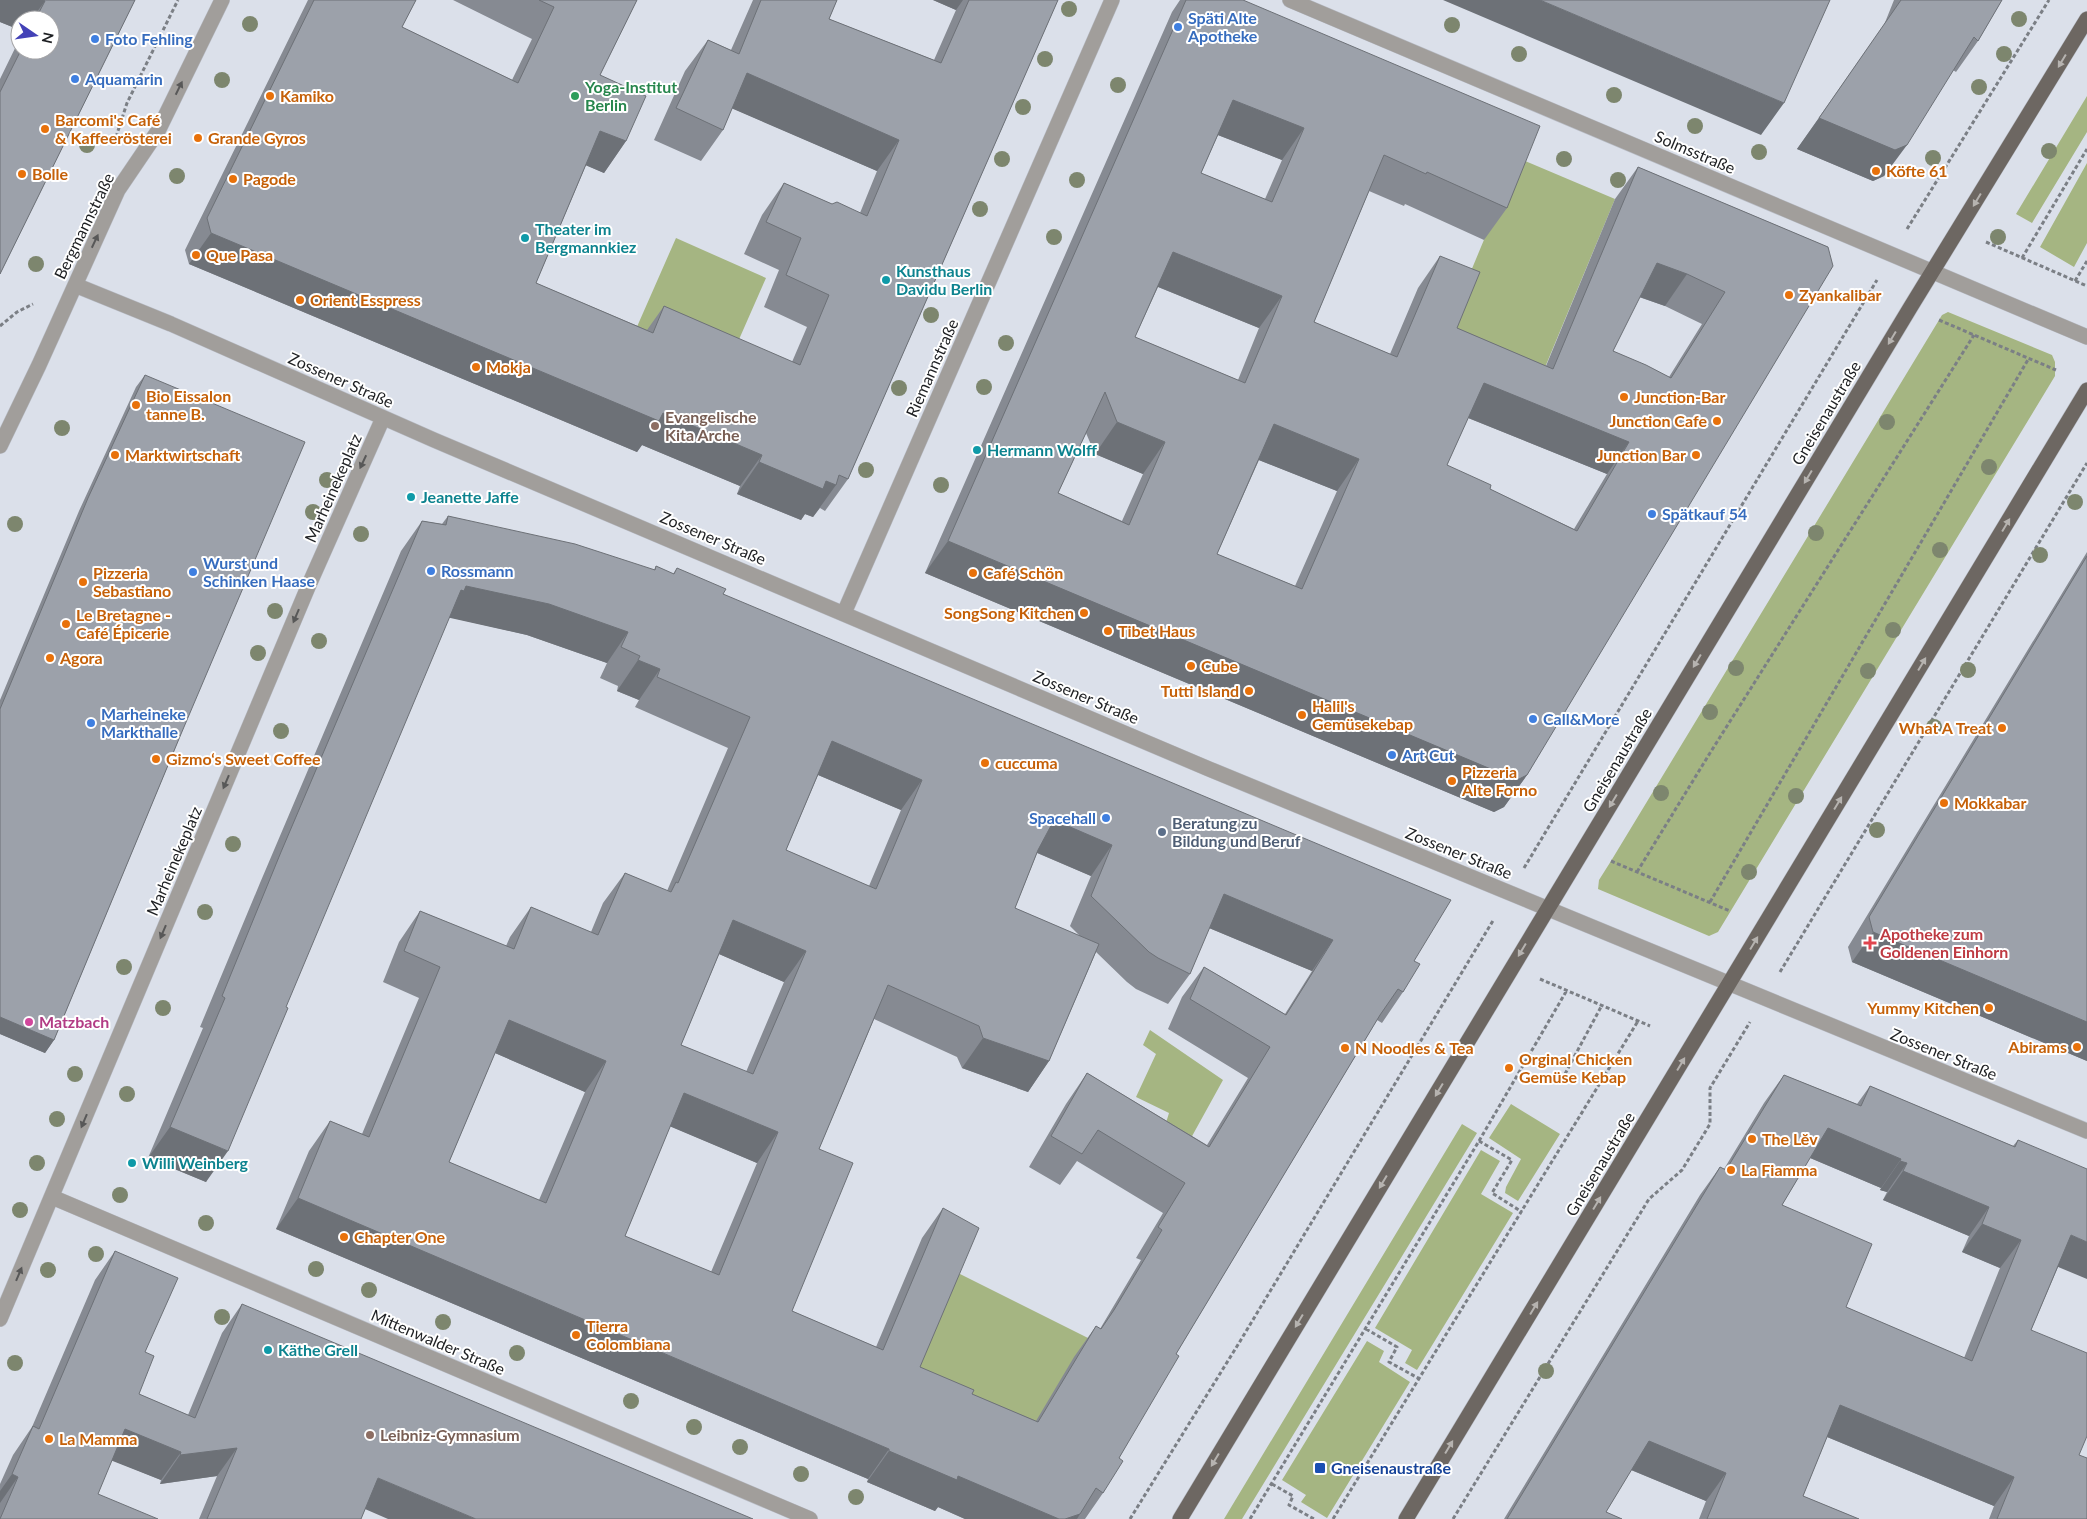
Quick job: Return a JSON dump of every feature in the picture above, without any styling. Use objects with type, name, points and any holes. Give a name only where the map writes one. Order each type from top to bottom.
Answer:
[{"type":"main road","name":"Gneisenaustraße","points":[[1180,1519],[1932,271],[2087,19]]},
{"type":"main road","name":"Gneisenaustraße","points":[[1406,1519],[2087,390]]},
{"type":"street","name":"Bergmannstraße","points":[[0,446],[40,365],[118,190],[158,131],[222,0]]},
{"type":"street","name":"Riemannstraße","points":[[844,613],[1112,0]]},
{"type":"street","name":"Solmsstraße","points":[[1290,0],[2087,337]]},
{"type":"street","name":"Zossener Straße","points":[[75,285],[179,327],[383,418],[1209,769],[2087,1131]]},
{"type":"street","name":"Marheinekeplatz","points":[[0,1319],[308,586],[383,418]]},
{"type":"street","name":"Mittenwalder Straße","points":[[52,1197],[810,1519]]},
{"type":"path","points":[[115,143],[127,103],[178,0]]},
{"type":"path","points":[[1931,189],[2049,0]]},
{"type":"path","points":[[2022,258],[2087,149]]},
{"type":"path","points":[[1986,242],[2087,286]]},
{"type":"path","points":[[2075,281],[2087,261]]},
{"type":"path","points":[[1544,833],[1853,320]]},
{"type":"path","points":[[1939,320],[2056,370]]},
{"type":"path","points":[[1637,872],[1974,335]]},
{"type":"path","points":[[1710,902],[2029,358]]},
{"type":"path","points":[[1809,924],[2087,463]]},
{"type":"path","points":[[1611,861],[1730,911]]},
{"type":"path","points":[[1130,1519],[1239,1343],[1474,952]]},
{"type":"path","points":[[1540,978],[1650,1026]]},
{"type":"path","points":[[1250,1519],[1366,1329],[1567,990]]},
{"type":"path","points":[[1565,1074],[1602,1005]]},
{"type":"path","points":[[1333,1519],[1638,1021]]},
{"type":"path","points":[[1453,1519],[1649,1199],[1682,1170],[1710,1124],[1710,1088],[1719,1073]]},
{"type":"path","points":[[1479,1140],[1512,1160],[1492,1193],[1522,1212]]},
{"type":"path","points":[[1366,1329],[1397,1347],[1389,1362],[1418,1378]]},
{"type":"path","points":[[1272,1484],[1294,1496],[1289,1504],[1314,1519]]},
{"type":"green space","points":[[2087,96],[2087,132],[2032,223],[2016,214]]},
{"type":"green space","points":[[1518,158],[1615,199],[1531,401],[1434,360]]},
{"type":"green space","points":[[2087,163],[2087,243],[2074,267],[2040,247]]},
{"type":"green space","points":[[676,238],[766,278],[726,369],[636,329]]},
{"type":"green space","points":[[1948,312],[2052,355],[2055,362],[2055,376],[1718,932],[1709,936],[1598,889],[1599,880],[1942,315]]},
{"type":"green space","points":[[1150,1030],[1223,1080],[1191,1138],[1165,1126],[1169,1113],[1136,1097],[1156,1054],[1143,1045]]},
{"type":"green space","points":[[1511,1104],[1560,1134],[1518,1201],[1505,1193],[1506,1187],[1521,1159],[1489,1138]]},
{"type":"green space","points":[[1462,1124],[1477,1133],[1242,1519],[1224,1519]]},
{"type":"green space","points":[[1481,1150],[1500,1161],[1481,1194],[1513,1213],[1417,1370],[1405,1363],[1412,1350],[1375,1328]]},
{"type":"green space","points":[[952,1270],[1092,1340],[1020,1447],[903,1388]]},
{"type":"green space","points":[[1367,1341],[1384,1351],[1379,1362],[1410,1382],[1327,1518],[1301,1502],[1306,1495],[1282,1480]]},
{"type":"building","points":[[43,0],[135,0],[0,274],[0,92],[16,60],[60,60],[60,10],[40,10],[45,1]]},
{"type":"building","points":[[314,0],[416,0],[402,27],[518,83],[554,7],[539,0],[637,0],[600,75],[646,96],[626,141],[600,131],[536,283],[653,333],[664,306],[800,365],[829,295],[786,275],[801,238],[766,222],[784,183],[832,204],[837,202],[867,216],[899,140],[747,73],[723,130],[676,108],[708,40],[739,54],[761,0],[837,0],[829,19],[941,63],[969,0],[1058,0],[848,479],[839,475],[836,485],[826,481],[823,489],[759,462],[762,455],[663,413],[659,421],[211,233],[207,218]]},
{"type":"building","points":[[1186,0],[1243,0],[1540,126],[1507,208],[1384,155],[1314,322],[1397,357],[1440,256],[1480,272],[1457,328],[1553,369],[1638,167],[1828,247],[1833,266],[1527,775],[1517,780],[948,541]],"holes":[[[1233,100],[1304,128],[1272,202],[1201,173]],[[1173,252],[1282,296],[1245,383],[1135,337]],[[1657,263],[1687,274],[1725,292],[1671,378],[1613,351]],[[1484,383],[1629,442],[1577,531],[1490,489],[1491,485],[1447,465]],[[1105,392],[1117,422],[1165,442],[1129,525],[1058,493]],[[1274,424],[1359,459],[1302,589],[1217,554]]]},
{"type":"building","points":[[1540,0],[1830,0],[1784,103]]},
{"type":"building","points":[[1901,0],[2002,0],[1978,41],[1974,37],[1907,145],[1895,150],[1819,118]]},
{"type":"building","name":"Marheineke Markthalle","points":[[145,375],[305,442],[54,1040],[0,1017],[0,709],[88,498]]},
{"type":"building","points":[[448,516],[575,544],[655,570],[656,566],[674,574],[677,568],[726,589],[723,594],[1451,900],[1414,961],[1420,964],[1403,992],[1398,989],[1380,1015],[1176,1354],[1179,1356],[1119,1458],[1123,1461],[1103,1493],[1096,1488],[1080,1514],[1059,1519],[958,1476],[957,1480],[889,1451],[889,1449],[298,1198],[330,1121],[369,1137],[440,967],[404,951],[420,911],[514,949],[531,907],[598,935],[625,873],[671,892],[676,882],[678,883],[750,717],[657,677],[660,669],[638,660],[640,656],[621,647],[628,632],[549,604],[466,586],[464,591],[461,590],[286,1007],[288,1008],[228,1151],[170,1127],[225,998],[222,996],[281,852],[422,521],[446,525]],"holes":[[[832,741],[922,780],[876,889],[786,850]],[[1054,820],[1112,845],[1091,896],[1149,952],[1190,974],[1224,894],[1333,940],[1286,1015],[1204,967],[1190,999],[1270,1047],[1209,1147],[1087,1073],[1051,1136],[1082,1154],[1098,1130],[1185,1183],[1158,1227],[1162,1230],[1114,1310],[1101,1329],[1096,1326],[1038,1422],[972,1394],[974,1390],[920,1367],[979,1228],[943,1208],[883,1350],[792,1311],[853,1163],[819,1149],[888,985],[979,1026],[983,1038],[1049,1061],[1099,944],[1015,908],[1038,850]],[[733,920],[806,951],[753,1074],[681,1045]],[[509,1020],[606,1061],[546,1203],[449,1162]],[[684,1093],[778,1132],[719,1275],[625,1236]]]},
{"type":"building","points":[[2087,556],[2087,1022],[1873,932],[1869,917]]},
{"type":"building","points":[[1784,1075],[1861,1106],[1870,1086],[2015,1147],[2018,1140],[2087,1169],[2087,1242],[2071,1235],[2031,1330],[2087,1353],[2087,1436],[2079,1455],[2087,1458],[2087,1519],[1997,1519],[2014,1477],[1840,1405],[1803,1496],[1859,1519],[1707,1519],[1726,1473],[1649,1441],[1606,1512],[1622,1519],[1507,1519],[1720,1167],[1726,1170]],"holes":[[[1828,1128],[1901,1159],[1900,1161],[1907,1163],[1903,1171],[1989,1207],[1982,1224],[2021,1240],[1972,1361],[1846,1307],[1872,1244],[1782,1205]]]},
{"type":"building","points":[[115,1251],[178,1278],[145,1352],[154,1356],[139,1394],[195,1418],[242,1304],[753,1519],[476,1519],[378,1478],[361,1519],[207,1519],[237,1448],[180,1455],[181,1452],[125,1429],[98,1494],[158,1519],[0,1519],[18,1477],[12,1474],[33,1426],[39,1429]]},
{"type":"place","name":"Späti Alte Apotheke","points":[[1178,27]]},
{"type":"place","name":"Foto Fehling","points":[[95,39]]},
{"type":"place","name":"Aquamarin","points":[[75,79]]},
{"type":"place","name":"Kamiko","points":[[270,96]]},
{"type":"place","name":"Yoga-Institut Berlin","points":[[575,96]]},
{"type":"place","name":"Barcomi's Café & Kaffeerösterei","points":[[45,129]]},
{"type":"place","name":"Grande Gyros","points":[[198,138]]},
{"type":"place","name":"Köfte 61","points":[[1876,171]]},
{"type":"place","name":"Bolle","points":[[22,174]]},
{"type":"place","name":"Pagode","points":[[233,179]]},
{"type":"place","name":"Theater im Bergmannkiez","points":[[525,238]]},
{"type":"place","name":"Que Pasa","points":[[196,255]]},
{"type":"place","name":"Kunsthaus Davidu Berlin","points":[[886,280]]},
{"type":"place","name":"Zyankalibar","points":[[1789,295]]},
{"type":"place","name":"Orient Esspress","points":[[300,300]]},
{"type":"place","name":"Mokja","points":[[476,367]]},
{"type":"place","name":"Junction-Bar","points":[[1624,397]]},
{"type":"place","name":"Bio Eissalon tanne B.","points":[[136,405]]},
{"type":"place","name":"Junction Cafe","points":[[1717,421]]},
{"type":"place","name":"Evangelische Kita Arche","points":[[655,426]]},
{"type":"place","name":"Hermann Wolff","points":[[977,450]]},
{"type":"place","name":"Marktwirtschaft","points":[[115,455]]},
{"type":"place","name":"Junction Bar","points":[[1696,455]]},
{"type":"place","name":"Jeanette Jaffe","points":[[411,497]]},
{"type":"place","name":"Spätkauf 54","points":[[1652,514]]},
{"type":"place","name":"Rossmann","points":[[431,571]]},
{"type":"place","name":"Wurst und Schinken Haase","points":[[193,572]]},
{"type":"place","name":"Café Schön","points":[[973,573]]},
{"type":"place","name":"Pizzeria Sebastiano","points":[[83,582]]},
{"type":"place","name":"SongSong Kitchen","points":[[1084,613]]},
{"type":"place","name":"Le Bretagne - Café Épicerie","points":[[66,624]]},
{"type":"place","name":"Tibet Haus","points":[[1108,631]]},
{"type":"place","name":"Agora","points":[[50,658]]},
{"type":"place","name":"Cube","points":[[1191,666]]},
{"type":"place","name":"Tutti Island","points":[[1249,691]]},
{"type":"place","name":"Halil's Gemüsekebap","points":[[1302,715]]},
{"type":"place","name":"Call&More","points":[[1533,719]]},
{"type":"place","name":"Marheineke Markthalle","points":[[91,723]]},
{"type":"place","name":"What A Treat","points":[[2002,728]]},
{"type":"place","name":"Art Cut","points":[[1392,755]]},
{"type":"place","name":"Gizmo‘s Sweet Coffee","points":[[156,759]]},
{"type":"place","name":"cuccuma","points":[[985,763]]},
{"type":"place","name":"Pizzeria Alte Forno","points":[[1452,781]]},
{"type":"place","name":"Mokkabar","points":[[1944,803]]},
{"type":"place","name":"Spacehall","points":[[1106,818]]},
{"type":"place","name":"Beratung zu Bildung und Beruf","points":[[1162,832]]},
{"type":"place","name":"Apotheke zum Goldenen Einhorn","points":[[1870,943]]},
{"type":"place","name":"Yummy Kitchen","points":[[1989,1008]]},
{"type":"place","name":"Matzbach","points":[[29,1022]]},
{"type":"place","name":"Abirams","points":[[2077,1047]]},
{"type":"place","name":"N Noodles & Tea","points":[[1345,1048]]},
{"type":"place","name":"Orginal Chicken Gemüse Kebap","points":[[1509,1068]]},
{"type":"place","name":"The Lĕv","points":[[1752,1139]]},
{"type":"place","name":"Willi Weinberg","points":[[132,1163]]},
{"type":"place","name":"La Fiamma","points":[[1731,1170]]},
{"type":"place","name":"Chapter One","points":[[344,1237]]},
{"type":"place","name":"Tierra Colombiana","points":[[576,1335]]},
{"type":"place","name":"Käthe Grell","points":[[268,1350]]},
{"type":"place","name":"Leibniz-Gymnasium","points":[[370,1435]]},
{"type":"place","name":"La Mamma","points":[[49,1439]]},
{"type":"place","name":"Gneisenaustraße","points":[[1320,1468]]}]
